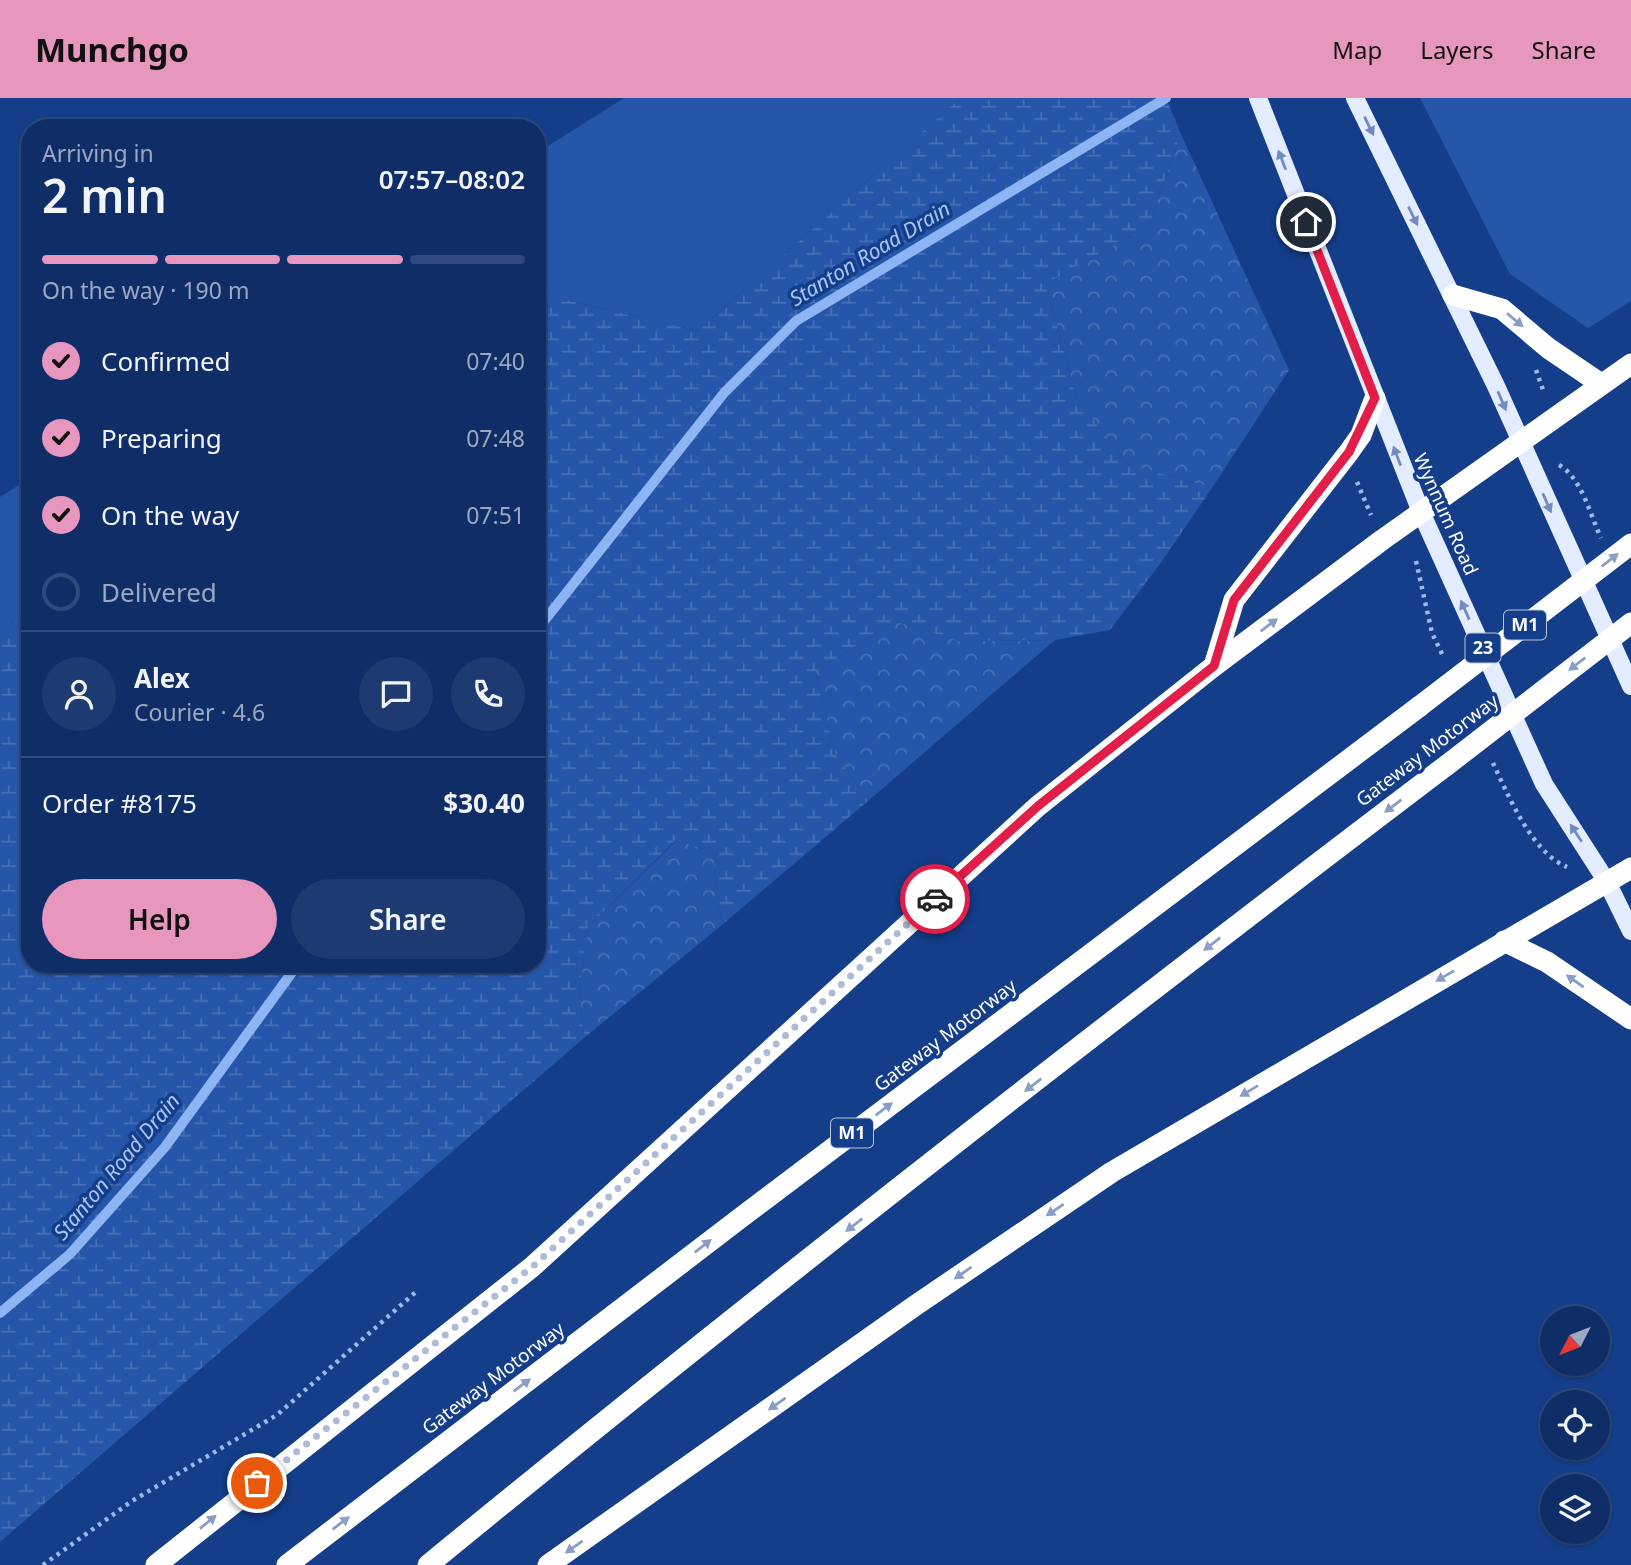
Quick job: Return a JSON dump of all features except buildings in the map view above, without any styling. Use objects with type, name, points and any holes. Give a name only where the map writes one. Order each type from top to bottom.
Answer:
[{"type":"highway","points":[[1453,295],[1502,309],[1548,348],[1601,384]]},
{"type":"highway","points":[[156,1565],[532,1267],[1038,806],[1214,666],[1420,512],[1631,364]]},
{"type":"highway","points":[[1214,666],[1234,600],[1349,452],[1375,398]]},
{"type":"highway","name":"Gateway Motorway","points":[[288,1565],[738,1219],[1631,544]]},
{"type":"highway","name":"Gateway Motorway","points":[[428,1565],[612,1415],[1244,919],[1631,623]]},
{"type":"highway","points":[[548,1565],[916,1305],[1112,1172],[1631,868]]},
{"type":"highway","points":[[1504,942],[1547,962],[1631,1019]]},
{"type":"main road","name":"Wynnum Road","points":[[1258,98],[1420,512],[1544,784],[1607,883],[1631,931]]},
{"type":"main road","points":[[1355,98],[1453,295],[1631,686]]},
{"type":"path","points":[[1519,441],[1566,469],[1580,491],[1604,546]]},
{"type":"path","points":[[1355,478],[1371,515]]},
{"type":"path","points":[[43,1565],[132,1500],[277,1415],[418,1290]]},
{"type":"green space","points":[[624,98],[960,98],[698,331],[546,295],[546,147]]},
{"type":"green space","points":[[960,98],[1166,98],[1181,134],[1149,225],[1046,284],[1076,396],[1127,464],[1212,488],[1160,564],[1110,630],[1055,640],[958,641],[895,621],[815,672],[835,753],[868,801],[722,925],[713,852],[676,840],[588,927],[579,992],[584,1038],[0,1542],[0,631],[21,618],[21,973],[546,973],[546,295],[698,331]]},
{"type":"green space","points":[[1420,98],[1631,98],[1631,301],[1588,328],[1510,274]]},
{"type":"green space","points":[[1181,134],[1289,370],[1212,488],[1127,464],[1076,396],[1046,284],[1149,225]]},
{"type":"green space","points":[[21,484],[21,618],[0,631],[0,497]]},
{"type":"green space","points":[[895,621],[959,641],[1055,640],[868,801],[835,753],[815,672]]},
{"type":"green space","points":[[677,840],[713,852],[722,925],[584,1038],[579,992],[588,927]]},
{"type":"waterway","name":"Stanton Road Drain","points":[[546,619],[724,393],[796,321],[1166,98]]},
{"type":"waterway","name":"Stanton Road Drain","points":[[0,1313],[70,1254],[165,1147],[291,973]]},
{"type":"way so far","points":[[257,1483],[440,1342],[532,1267],[935,899]]},
{"type":"route","points":[[935,899],[1038,806],[1214,666],[1234,600],[1339,466],[1360,435],[1375,398],[1306,222]]}]
